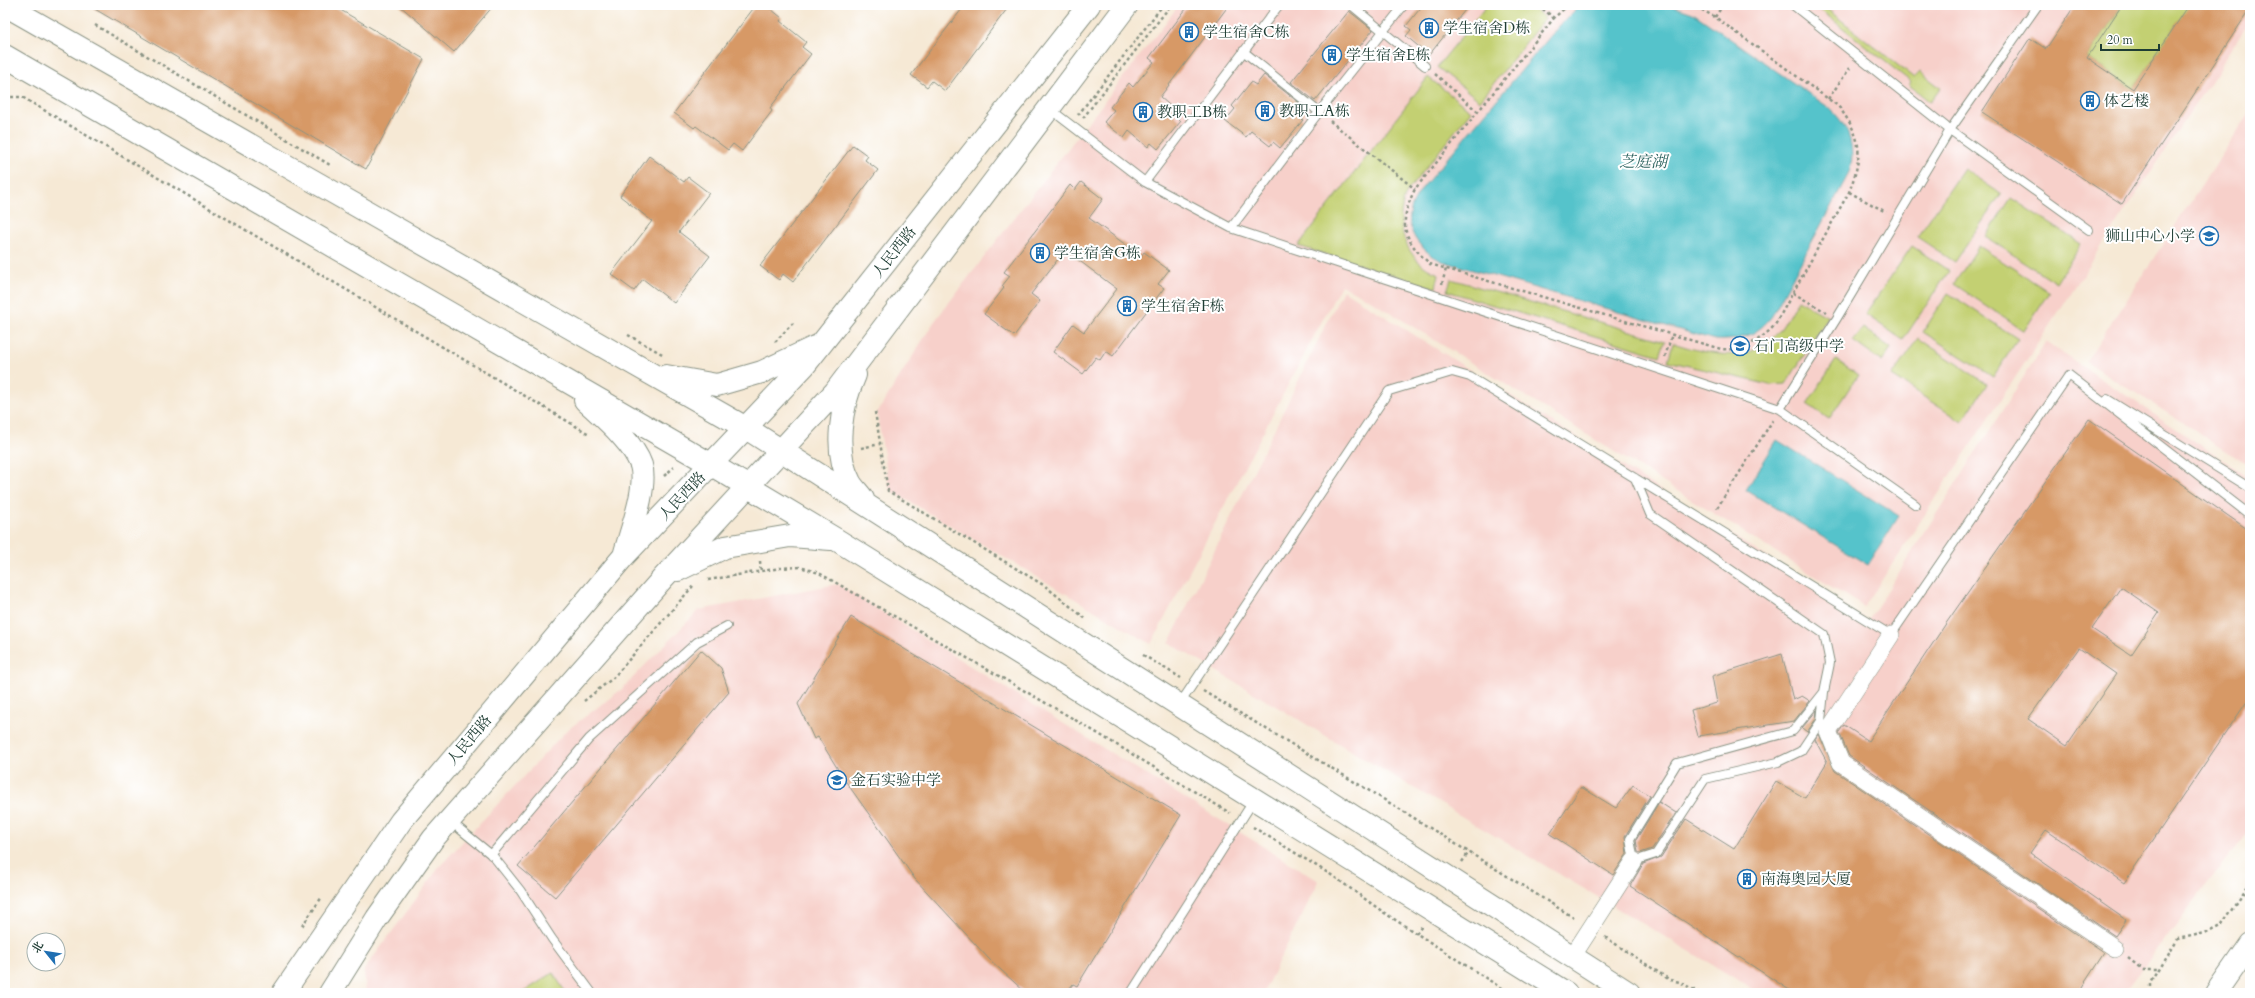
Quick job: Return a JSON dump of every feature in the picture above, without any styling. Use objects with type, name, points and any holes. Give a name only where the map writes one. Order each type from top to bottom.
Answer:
[{"type":"main road","points":[[5,5],[746,428],[1629,993]]},
{"type":"main road","name":"人民西路","points":[[283,993],[400,821],[624,556],[804,366],[1088,5]]},
{"type":"main road","points":[[330,993],[378,918],[433,839],[664,577],[835,392],[1127,5]]},
{"type":"main road","points":[[5,56],[712,464],[837,540],[1566,993]]},
{"type":"main road","points":[[651,374],[716,385],[762,372],[820,345]]},
{"type":"main road","points":[[866,352],[850,386],[844,409],[840,441],[843,464],[850,482],[872,509]]},
{"type":"main road","points":[[566,380],[632,448],[641,466],[642,486],[624,556]]},
{"type":"main road","points":[[664,577],[724,547],[790,536],[837,540]]},
{"type":"main road","points":[[2216,993],[2250,944]]},
{"type":"street","points":[[1891,635],[1828,731],[1841,763],[2115,948]]},
{"type":"street","points":[[1572,957],[1634,861]]},
{"type":"lane","points":[[1145,182],[1279,5]]},
{"type":"lane","points":[[1351,5],[1425,66]]},
{"type":"lane","points":[[1231,228],[1319,112],[1404,5]]},
{"type":"lane","points":[[1793,5],[1950,130],[2089,230]]},
{"type":"lane","points":[[1780,409],[1898,218],[1950,130],[2038,5]]},
{"type":"lane","points":[[1243,52],[1319,112]]},
{"type":"lane","points":[[1048,108],[1145,182],[1231,228],[1780,409],[1916,505]]},
{"type":"lane","points":[[1179,706],[1389,391],[1452,372],[1470,377],[1891,635],[2069,375]]},
{"type":"lane","points":[[2069,375],[2250,488]]},
{"type":"lane","points":[[2069,375],[2250,515]]},
{"type":"lane","points":[[1635,478],[1650,514],[1824,634],[1830,663],[1824,692],[1821,721],[1802,751],[1778,762],[1705,778],[1656,854],[1634,861],[1630,839],[1677,763],[1793,731],[1824,692]]},
{"type":"lane","points":[[490,855],[589,739],[698,642],[727,626]]},
{"type":"lane","points":[[1131,993],[1254,799]]},
{"type":"lane","points":[[450,821],[490,855],[520,890],[552,939],[592,993]]},
{"type":"path","points":[[1073,126],[1164,5]]},
{"type":"path","points":[[1073,126],[1171,5]]},
{"type":"path","points":[[1538,5],[1554,18]]},
{"type":"path","points":[[1568,5],[1554,18],[1415,189],[1406,208],[1404,229],[1414,250],[1430,264],[1721,349],[1734,350],[1764,337],[1775,325],[1849,192],[1857,170],[1859,148],[1852,124],[1838,106],[1715,17],[1693,5]]},
{"type":"path","points":[[1715,17],[1723,5]]},
{"type":"path","points":[[96,25],[332,166]]},
{"type":"path","points":[[1828,99],[1858,57]]},
{"type":"path","points":[[1425,66],[1478,112]]},
{"type":"path","points":[[5,97],[22,96],[590,434]]},
{"type":"path","points":[[1319,112],[1415,189]]},
{"type":"path","points":[[1849,192],[1898,218]]},
{"type":"path","points":[[1793,293],[1837,318]]},
{"type":"path","points":[[773,344],[793,323]]},
{"type":"path","points":[[622,332],[667,357]]},
{"type":"path","points":[[1660,370],[1672,334]]},
{"type":"path","points":[[1717,508],[1780,409]]},
{"type":"path","points":[[875,412],[888,491],[1045,586],[1092,624]]},
{"type":"path","points":[[854,449],[880,444]]},
{"type":"path","points":[[664,476],[675,465]]},
{"type":"path","points":[[658,476],[664,476],[671,480]]},
{"type":"path","points":[[704,580],[780,568],[800,567],[819,573],[1072,718],[1227,811]]},
{"type":"path","points":[[583,702],[613,678],[698,581]]},
{"type":"path","points":[[1137,652],[1169,671]]},
{"type":"path","points":[[1221,703],[1469,852],[1564,912]]},
{"type":"path","points":[[1273,839],[1333,876],[1390,916],[1509,993]]},
{"type":"path","points":[[1462,863],[1469,852]]},
{"type":"path","points":[[2151,993],[2151,983],[2178,939],[2205,933],[2222,924],[2250,884]]},
{"type":"path","points":[[301,926],[324,894]]},
{"type":"path","points":[[1619,946],[1670,980],[1680,982],[1699,993]]},
{"type":"path","points":[[2143,970],[2158,970]]},
{"type":"shaded area","name":"石门高级中学","points":[[1179,5],[2250,5],[2250,21],[1864,607],[1367,298],[1341,285],[1151,644],[890,490],[877,413],[934,322]]},
{"type":"shaded area","name":"狮山中心小学","points":[[2250,112],[2250,466],[2086,361]]},
{"type":"shaded area","points":[[1343,290],[1868,621],[2046,342],[2250,478],[2250,828],[2124,993],[1760,993],[1169,643]]},
{"type":"shaded area","name":"金石实验中学","points":[[837,584],[1319,881],[1263,993],[366,993],[364,970],[441,865],[566,731],[622,689],[699,610]]},
{"type":"green space","points":[[1487,5],[1528,5],[1545,18],[1480,101],[1437,67]]},
{"type":"green space","points":[[1814,5],[1822,5],[1914,78],[1920,72],[1941,88],[1930,102],[1909,85],[1911,82]]},
{"type":"green space","points":[[2122,5],[2189,6],[2133,89],[2087,58]]},
{"type":"green space","points":[[1428,77],[1471,111],[1407,192],[1403,204],[1401,216],[1405,240],[1410,251],[1418,261],[1428,269],[1439,274],[1436,288],[1298,246]]},
{"type":"green space","points":[[1964,169],[2001,194],[1955,262],[1917,237]]},
{"type":"green space","points":[[2011,198],[2081,244],[2056,283],[1986,237]]},
{"type":"green space","points":[[1912,246],[1949,271],[1903,340],[1865,314]]},
{"type":"green space","points":[[1979,246],[2049,292],[2024,331],[1954,284]]},
{"type":"green space","points":[[1451,279],[1665,341],[1660,356],[1447,291]]},
{"type":"green space","points":[[1948,293],[2018,339],[1993,377],[1923,332]]},
{"type":"green space","points":[[1798,300],[1828,317],[1786,384],[1770,385],[1668,361],[1673,343],[1717,354],[1745,353],[1758,348],[1771,340],[1782,327]]},
{"type":"green space","points":[[1863,328],[1891,348],[1882,362],[1853,341]]},
{"type":"green space","points":[[1918,338],[1987,384],[1962,422],[1892,376]]},
{"type":"green space","points":[[1836,360],[1858,375],[1829,419],[1807,404]]},
{"type":"green space","points":[[553,973],[566,993],[522,993]]},
{"type":"water","name":"芝庭湖","points":[[1580,5],[1669,5],[1693,13],[1828,107],[1846,128],[1852,154],[1849,173],[1772,316],[1754,333],[1740,338],[1715,340],[1442,261],[1427,252],[1412,232],[1410,215],[1413,204],[1423,187],[1559,26]]},
{"type":"water","points":[[1777,440],[1899,516],[1868,565],[1746,490]]},
{"type":"building","points":[[88,5],[332,5],[424,59],[366,169]]},
{"type":"building","points":[[399,5],[494,5],[454,52]]},
{"type":"building","points":[[756,5],[766,5],[782,18],[780,21],[806,42],[802,47],[811,54],[770,108],[772,111],[742,151],[733,144],[728,150],[696,126],[694,128],[674,113]]},
{"type":"building","points":[[965,5],[1010,5],[945,91],[932,81],[927,87],[911,75]]},
{"type":"building","points":[[1189,5],[1229,5],[1160,97],[1175,110],[1173,114],[1181,121],[1158,149],[1151,143],[1148,147],[1129,131],[1124,138],[1104,122],[1114,110],[1110,107],[1129,83],[1133,87],[1154,62],[1149,58]]},
{"type":"building","name":"学生宿舍D栋","points":[[1423,5],[1469,5],[1429,55],[1406,36],[1411,30],[1406,26]]},
{"type":"building","name":"体艺楼","points":[[2075,5],[2122,5],[2087,58],[2133,89],[2189,5],[2250,5],[2250,9],[2122,204],[1982,112],[2030,38],[2046,49]]},
{"type":"building","name":"学生宿舍E栋","points":[[1349,11],[1373,30],[1315,101],[1291,82]]},
{"type":"building","name":"教职工A栋","points":[[1264,75],[1308,110],[1301,118],[1303,120],[1280,148],[1273,142],[1270,146],[1251,131],[1246,137],[1225,121],[1235,109],[1232,106],[1251,82],[1256,85]]},
{"type":"building","points":[[853,145],[868,156],[865,160],[878,170],[793,282],[783,274],[779,280],[760,266]]},
{"type":"building","points":[[649,156],[684,182],[688,177],[709,193],[679,232],[710,256],[674,303],[643,279],[634,291],[611,274],[652,221],[620,196]]},
{"type":"building","points":[[1081,182],[1103,199],[1089,218],[1141,256],[1144,252],[1169,270],[1158,284],[1164,288],[1113,356],[1106,351],[1100,360],[1096,357],[1083,374],[1053,352],[1073,324],[1084,332],[1117,289],[1065,250],[1031,294],[1040,301],[1014,336],[984,314],[1004,288],[1002,286],[1010,276],[1004,272],[1070,185],[1075,190]]},
{"type":"building","points":[[2089,419],[2250,531],[2250,697],[2124,883],[2046,830],[2030,853],[2126,920],[2115,936],[1849,756],[1839,732],[1844,725],[1868,741],[1947,622]],"holes":[[[2121,587],[2159,613],[2131,655],[2092,629]],[[2079,648],[2116,674],[2067,746],[2028,719]]]},
{"type":"building","points":[[851,617],[1181,815],[1077,986],[1073,984],[1066,993],[1026,993],[989,959],[915,879],[844,779],[818,737],[814,739],[798,704]]},
{"type":"building","points":[[701,650],[721,668],[729,692],[555,897],[518,866]]},
{"type":"building","points":[[1782,654],[1793,700],[1802,696],[1810,701],[1794,721],[1698,736],[1691,710],[1717,703],[1712,676]]},
{"type":"building","points":[[1817,710],[1816,719],[1807,732],[1802,728]]},
{"type":"building","points":[[1819,734],[1835,771],[2104,953],[2078,993],[1794,993],[1630,886],[1643,864],[1661,857],[1686,819],[1734,849],[1776,781],[1805,798],[1827,762],[1815,740]]},
{"type":"building","points":[[1633,785],[1650,796],[1625,836],[1627,854],[1613,875],[1550,834],[1581,787],[1616,808]]},
{"type":"building","points":[[1659,802],[1676,813],[1652,849],[1640,853],[1638,852],[1636,840]]},
{"type":"place","name":"学生宿舍D栋","points":[[1429,28]]},
{"type":"place","name":"学生宿舍C栋","points":[[1189,32]]},
{"type":"place","name":"学生宿舍E栋","points":[[1332,55]]},
{"type":"place","name":"体艺楼","points":[[2090,101]]},
{"type":"place","name":"教职工A栋","points":[[1265,111]]},
{"type":"place","name":"教职工B栋","points":[[1143,112]]},
{"type":"place","name":"狮山中心小学","points":[[2209,236]]},
{"type":"place","name":"学生宿舍G栋","points":[[1040,253]]},
{"type":"place","name":"学生宿舍F栋","points":[[1127,306]]},
{"type":"place","name":"石门高级中学","points":[[1740,346]]},
{"type":"place","name":"金石实验中学","points":[[837,780]]},
{"type":"place","name":"南海奥园大厦","points":[[1747,879]]}]
